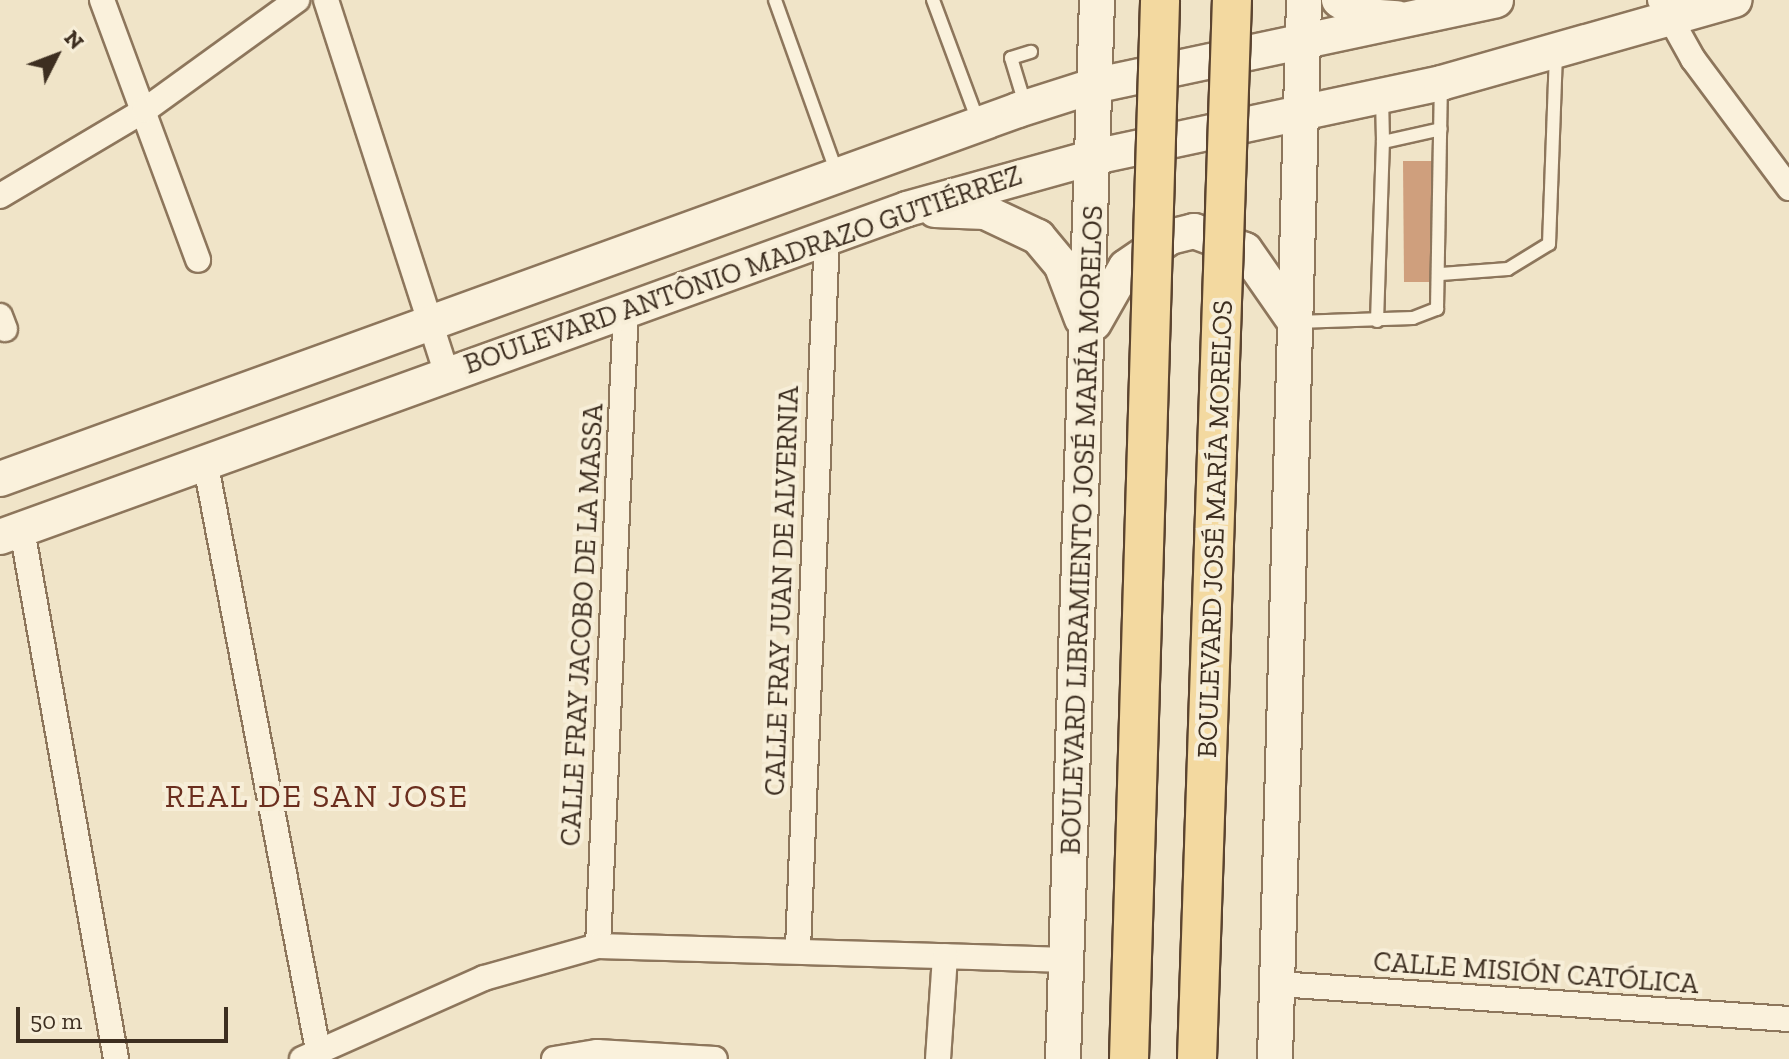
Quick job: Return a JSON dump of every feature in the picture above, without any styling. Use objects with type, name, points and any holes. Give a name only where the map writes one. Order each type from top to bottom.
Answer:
[{"type":"main road","points":[[1129,1059],[1160,0]]},
{"type":"main road","name":"BOULEVARD JOSÉ MARÍA MORELOS","points":[[1197,1059],[1232,0]]},
{"type":"street","points":[[102,0],[198,260]]},
{"type":"street","points":[[0,196],[145,110],[297,0]]},
{"type":"street","points":[[326,0],[426,319],[446,371]]},
{"type":"street","name":"BOULEVARD LIBRAMIENTO JOSÉ MARÍA MORELOS","points":[[1063,1059],[1097,0]]},
{"type":"street","points":[[1275,1059],[1304,0]]},
{"type":"street","points":[[1339,0],[1365,16],[1422,20]]},
{"type":"street","name":"BOULEVARD ANTÔNIO MADRAZO GUTIÉRREZ","points":[[0,479],[426,319],[1026,107],[1093,86],[1303,46],[1496,0]]},
{"type":"street","name":"BOULEVARD ANTÔNIO MADRAZO GUTIÉRREZ","points":[[11,534],[446,371],[907,209],[1094,157],[1302,115],[1556,54],[1664,10],[1735,0]]},
{"type":"street","points":[[1664,10],[1789,188]]},
{"type":"street","points":[[907,209],[985,212],[1038,237],[1061,264],[1088,338]]},
{"type":"street","points":[[1088,338],[1126,267],[1170,237],[1194,231],[1245,250],[1267,271],[1294,322]]},
{"type":"street","name":"CALLE FRAY JUAN DE ALVERNIA","points":[[798,948],[827,236]]},
{"type":"street","name":"CALLE FRAY JACOBO DE LA MASSA","points":[[598,946],[626,307]]},
{"type":"street","points":[[205,461],[310,1055],[484,978],[598,946],[798,948],[1067,960]]},
{"type":"street","points":[[11,534],[116,1059]]},
{"type":"street","points":[[938,1059],[945,956]]},
{"type":"street","name":"CALLE MISIÓN CATÓLICA","points":[[1278,984],[1789,1019]]},
{"type":"street","points":[[554,1059],[597,1052],[715,1059]]},
{"type":"lane","points":[[775,0],[837,173]]},
{"type":"lane","points":[[933,0],[979,124]]},
{"type":"lane","points":[[1026,107],[1011,58],[1031,52]]},
{"type":"lane","points":[[1441,274],[1508,269],[1549,244],[1556,54]]},
{"type":"lane","points":[[1294,322],[1377,321],[1437,309],[1441,274],[1441,83]]},
{"type":"lane","points":[[1377,321],[1382,97]]},
{"type":"lane","points":[[1383,142],[1441,129]]},
{"type":"building","points":[[1403,161],[1437,161],[1438,282],[1404,282]]},
{"type":"district","name":"REAL DE SAN JOSE","points":[[317,796]]}]
